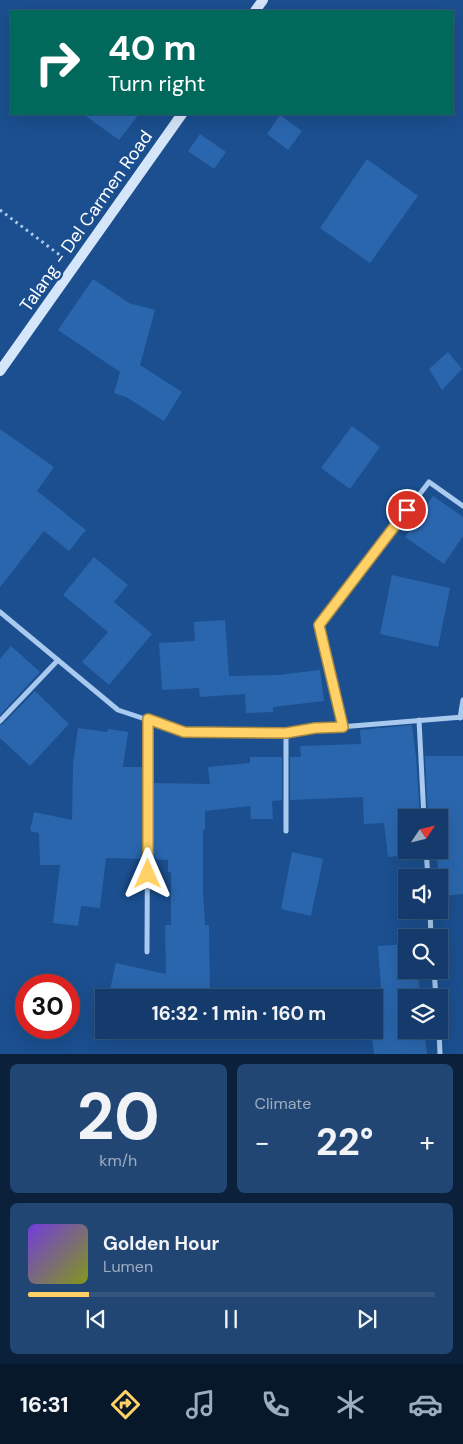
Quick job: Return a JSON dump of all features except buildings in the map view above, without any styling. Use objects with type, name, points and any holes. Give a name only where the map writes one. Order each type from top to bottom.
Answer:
[{"type":"street","name":"Talang - Del Carmen Road","points":[[0,371],[181,115]]},
{"type":"street","points":[[343,727],[319,625],[428,482],[463,506]]},
{"type":"street","points":[[0,612],[118,710],[184,732],[286,733],[315,728],[462,718],[463,700]]},
{"type":"street","points":[[0,721],[58,660]]},
{"type":"street","points":[[147,952],[148,719]]},
{"type":"street","points":[[419,720],[424,809]]},
{"type":"street","points":[[286,733],[286,831]]},
{"type":"street","points":[[439,1039],[440,1054]]},
{"type":"path","points":[[0,210],[74,266]]},
{"type":"route","points":[[148,874],[148,719],[184,732],[286,733],[315,728],[343,727],[319,625],[407,510]]}]
